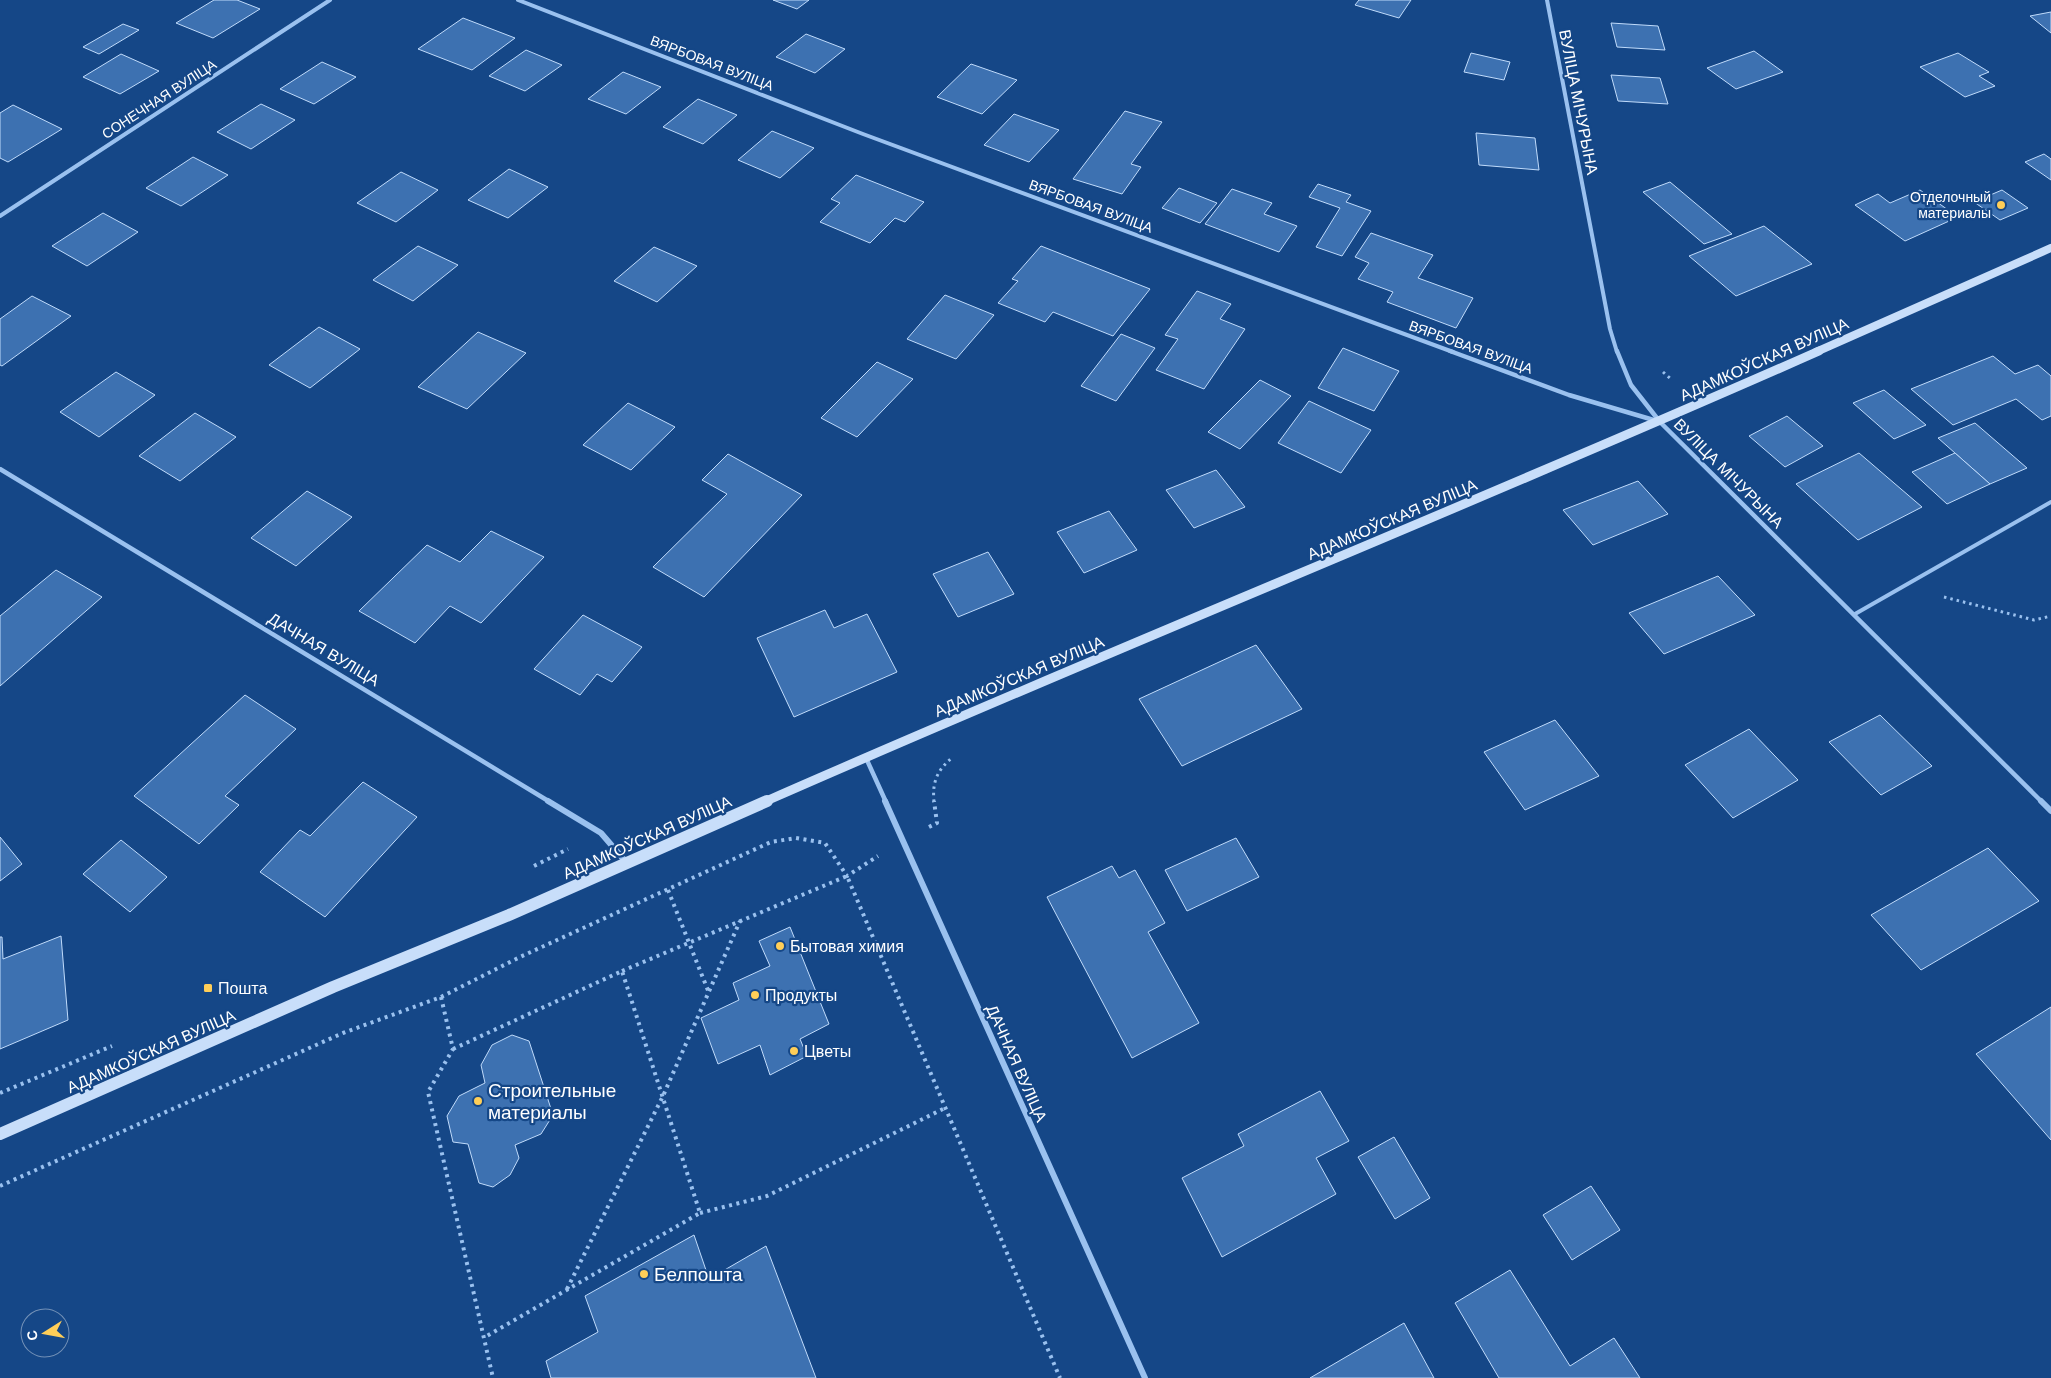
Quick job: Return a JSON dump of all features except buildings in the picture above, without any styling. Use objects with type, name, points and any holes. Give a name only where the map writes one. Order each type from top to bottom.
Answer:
[{"type":"street","name":"СОНЕЧНАЯ ВУЛІЦА","points":[[0,216],[330,0]]},
{"type":"street","name":"ВЯРБОВАЯ ВУЛІЦА","points":[[518,0],[872,137],[1541,385],[1660,422]]},
{"type":"street","name":"ВУЛІЦА МІЧУРЫНА","points":[[1547,0],[1610,329],[1619,358],[1631,385],[1660,422],[1690,454],[1855,614],[2051,811]]},
{"type":"street","name":"АДАМКОЎСКАЯ ВУЛІЦА","points":[[0,1134],[333,987],[509,915],[942,724],[1660,422],[2051,248]]},
{"type":"street","name":"ДАЧНАЯ ВУЛІЦА","points":[[0,469],[601,833],[626,863]]},
{"type":"street","name":"ДАЧНАЯ ВУЛІЦА","points":[[866,758],[1145,1378]]},
{"type":"lane","points":[[1855,614],[1904,588],[2051,502]]},
{"type":"path","points":[[1904,588],[2034,620],[2051,616]]},
{"type":"path","points":[[0,1186],[342,1032],[441,996],[520,957],[770,842]]},
{"type":"path","points":[[493,1378],[428,1092],[453,1049],[622,971],[847,876],[1060,1378]]},
{"type":"path","points":[[668,890],[709,994]]},
{"type":"path","points":[[567,1289],[663,1096],[740,921]]},
{"type":"path","points":[[622,971],[700,1213]]},
{"type":"path","points":[[441,996],[453,1049]]},
{"type":"path","points":[[485,1337],[700,1213],[767,1196],[945,1108]]},
{"type":"place","name":"Отделочный материалы","points":[[2001,205]]},
{"type":"place","name":"Бытовая химия","points":[[780,946]]},
{"type":"place","name":"Пошта","points":[[208,988]]},
{"type":"place","name":"Продукты","points":[[755,995]]},
{"type":"place","name":"Цветы","points":[[794,1051]]},
{"type":"place","name":"Строительные материалы","points":[[478,1101]]},
{"type":"place","name":"Белпошта","points":[[644,1274]]}]
